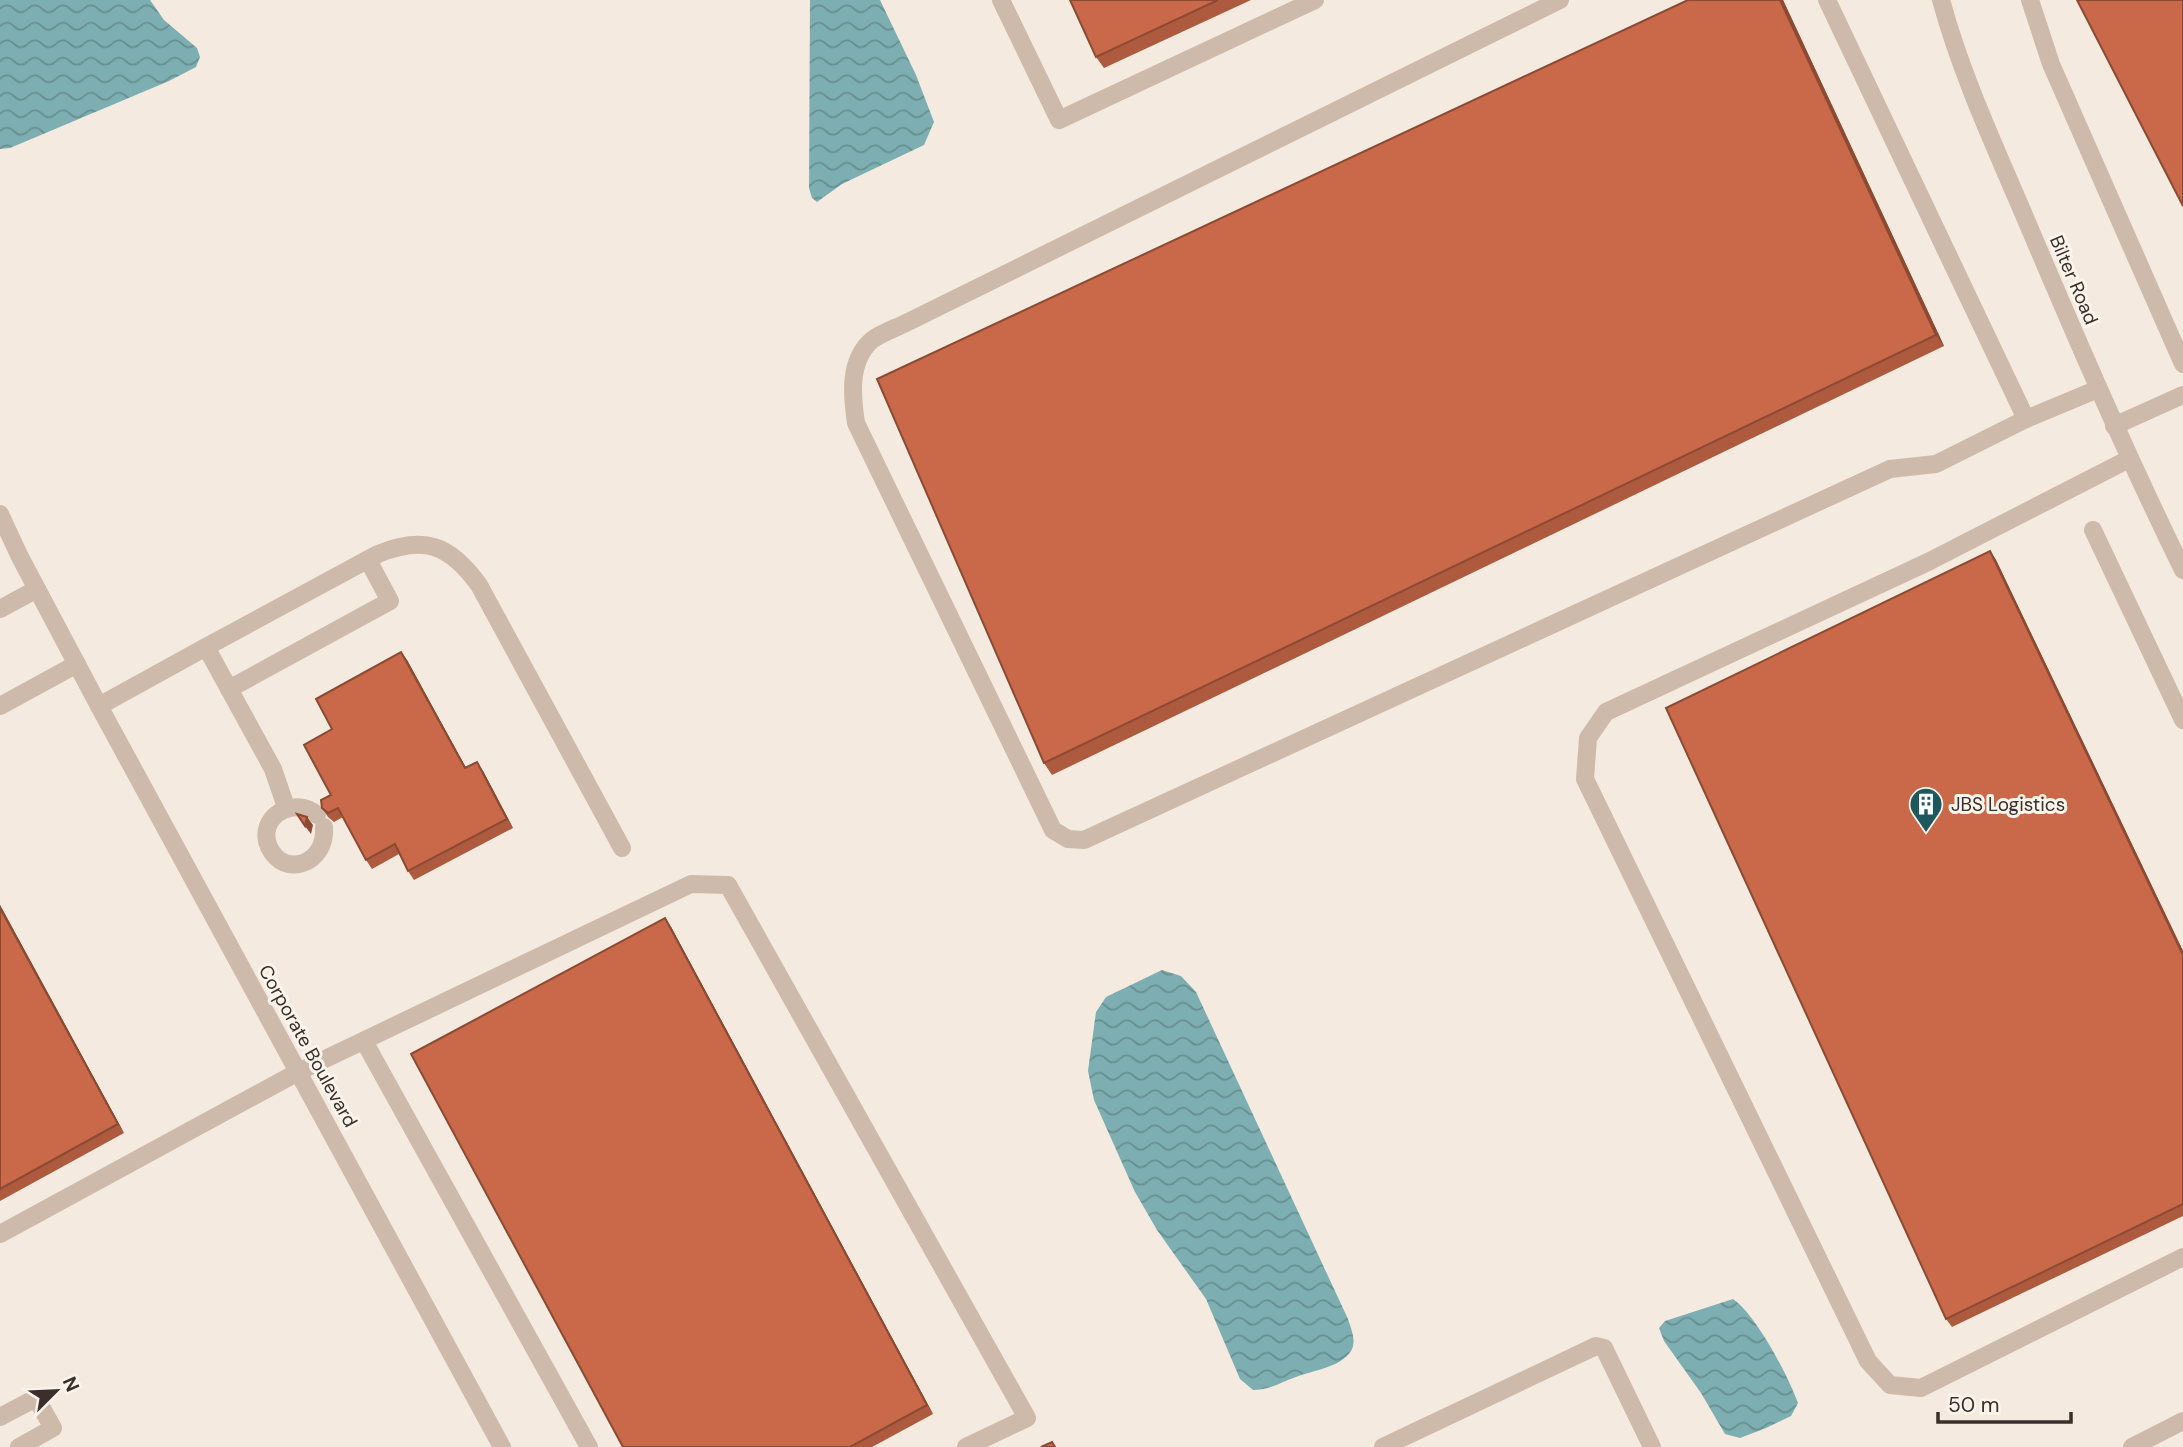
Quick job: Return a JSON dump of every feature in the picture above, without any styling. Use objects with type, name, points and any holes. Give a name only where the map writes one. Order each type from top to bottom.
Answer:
[{"type":"street","points":[[1001,0],[1059,120],[1315,0]]},
{"type":"street","points":[[1560,0],[906,323],[872,341],[857,363],[852,394],[856,423],[1053,830],[1068,839],[1084,840],[1890,469],[1936,464],[2026,419],[2098,389]]},
{"type":"street","points":[[1826,0],[2026,419]]},
{"type":"street","name":"Bilter Road","points":[[1941,0],[1958,56],[1980,111],[2098,389],[2129,459],[2176,538],[2183,570]]},
{"type":"street","points":[[2031,0],[2051,64],[2183,364]]},
{"type":"street","points":[[2114,426],[2183,395]]},
{"type":"street","points":[[2129,459],[1928,562],[1606,712],[1588,738],[1585,779],[1868,1361],[1890,1385],[1921,1388],[2183,1257]]},
{"type":"street","name":"Corporate Boulevard","points":[[0,514],[99,706],[502,1447]]},
{"type":"street","points":[[2093,530],[2183,720]]},
{"type":"street","points":[[99,706],[368,560],[399,546],[419,544],[439,548],[457,557],[480,585],[622,848]]},
{"type":"street","points":[[229,689],[390,601],[368,560]]},
{"type":"street","points":[[0,609],[37,589]]},
{"type":"street","points":[[206,647],[273,769],[286,807]]},
{"type":"street","points":[[0,706],[77,664]]},
{"type":"street","points":[[286,807],[305,807],[320,821],[323,846],[311,860],[302,864],[283,861],[275,855],[267,838],[271,819],[286,807]]},
{"type":"street","points":[[0,1234],[298,1072],[691,884],[728,885],[1027,1418],[966,1447]]},
{"type":"street","points":[[364,1041],[589,1447]]},
{"type":"street","points":[[1383,1447],[1596,1346],[1604,1348],[1652,1447]]},
{"type":"street","points":[[0,1418],[36,1398],[53,1428],[19,1447]]},
{"type":"street","points":[[2132,1447],[2183,1421]]},
{"type":"water","points":[[0,0],[150,0],[164,20],[197,48],[200,57],[196,67],[169,81],[10,148],[0,149]]},
{"type":"water","points":[[810,0],[880,0],[916,75],[934,122],[924,145],[842,184],[817,202],[812,198],[809,188]]},
{"type":"water","points":[[1162,970],[1181,976],[1196,992],[1348,1319],[1353,1335],[1351,1351],[1340,1361],[1265,1389],[1253,1390],[1240,1379],[1206,1299],[1157,1230],[1135,1192],[1094,1100],[1088,1071],[1096,1012],[1106,997]]},
{"type":"water","points":[[1733,1299],[1752,1318],[1761,1332],[1787,1377],[1798,1403],[1791,1416],[1740,1438],[1725,1434],[1701,1393],[1664,1341],[1659,1328],[1665,1321]]},
{"type":"building","points":[[1070,0],[1218,0],[1096,57]]},
{"type":"building","points":[[1688,0],[1780,0],[1936,335],[1044,763],[877,379]]},
{"type":"building","points":[[2077,0],[2183,0],[2183,206]]},
{"type":"building","name":"JBS Logistics","points":[[1990,551],[2183,955],[2183,1204],[1946,1319],[1666,708]]},
{"type":"building","points":[[401,652],[465,768],[477,762],[507,819],[408,871],[395,844],[366,860],[338,808],[328,813],[322,808],[321,800],[331,795],[304,745],[332,729],[316,699]]},
{"type":"building","points":[[297,814],[307,817],[305,826]]},
{"type":"building","points":[[0,908],[118,1124],[0,1189]]},
{"type":"building","points":[[665,918],[927,1405],[850,1447],[623,1447],[411,1054]]},
{"type":"building","points":[[1052,1442],[1055,1447],[1041,1447]]},
{"type":"place","name":"JBS Logistics","points":[[1926,834]]}]
